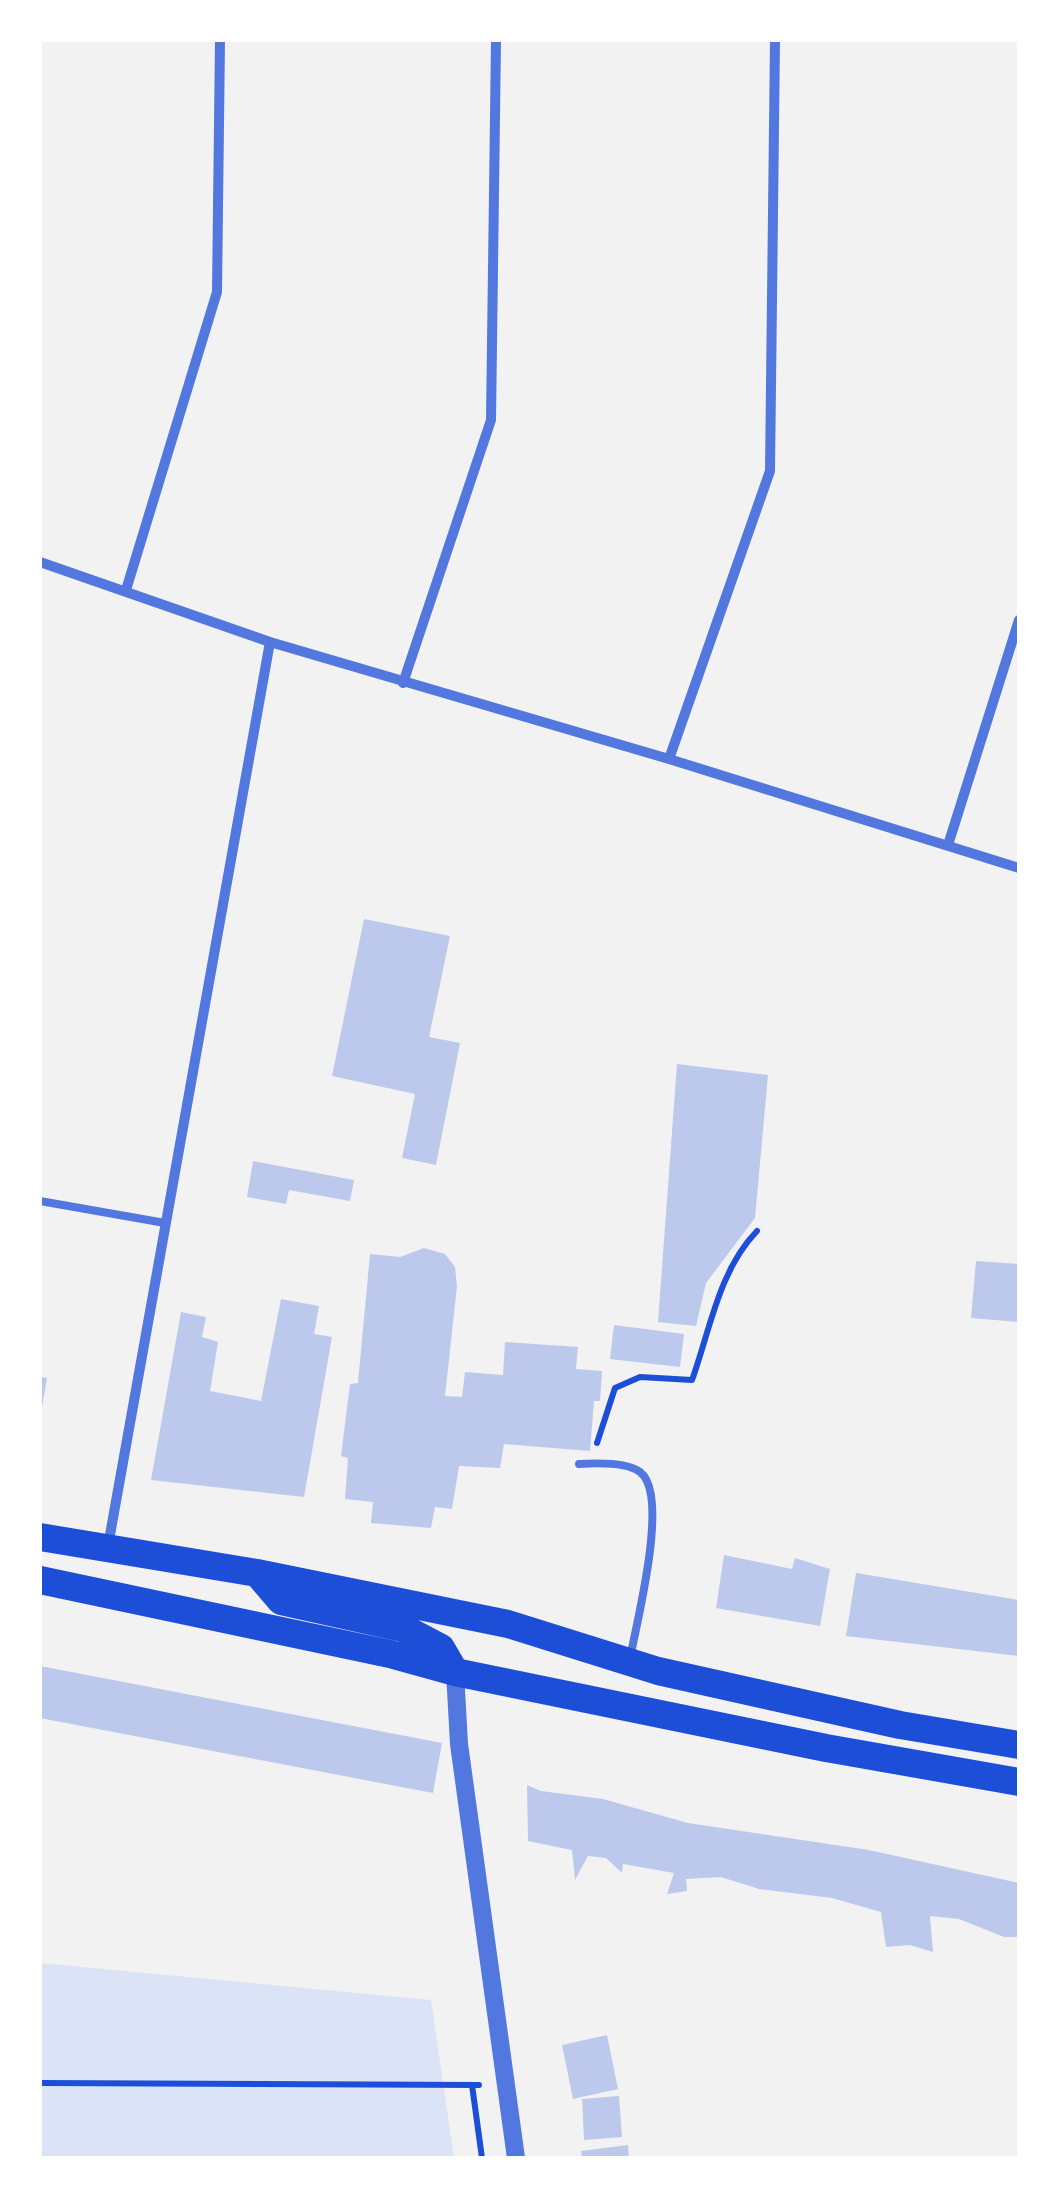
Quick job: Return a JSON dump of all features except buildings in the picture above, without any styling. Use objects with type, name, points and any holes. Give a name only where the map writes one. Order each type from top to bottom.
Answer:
[{"type":"highway","points":[[40,1537],[258,1573],[508,1624],[630,1662],[900,1726],[1019,1745]]},
{"type":"highway","points":[[258,1573],[281,1602],[404,1628],[441,1648],[455,1672]]},
{"type":"highway","points":[[40,1580],[390,1654],[455,1672],[826,1748],[1019,1782]]},
{"type":"street","points":[[126,590],[217,292],[220,40]]},
{"type":"street","points":[[403,683],[491,420],[496,40]]},
{"type":"street","points":[[669,760],[770,471],[775,40]]},
{"type":"street","points":[[40,562],[270,642],[1019,868]]},
{"type":"street","points":[[948,845],[1019,620]]},
{"type":"street","points":[[107,1550],[270,642]]},
{"type":"street","points":[[455,1672],[459,1744],[516,2158]]},
{"type":"lane","points":[[40,1201],[165,1224]]},
{"type":"lane","points":[[579,1464],[634,1469],[650,1485],[654,1521],[630,1662]]},
{"type":"path","points":[[594,1463],[599,1431],[615,1388],[640,1377],[692,1380],[726,1275],[741,1247],[758,1231]]},
{"type":"path","points":[[40,2083],[472,2085],[482,2158]]},
{"type":"shaded area","points":[[40,1963],[431,2000],[454,2158],[40,2158]]}]
